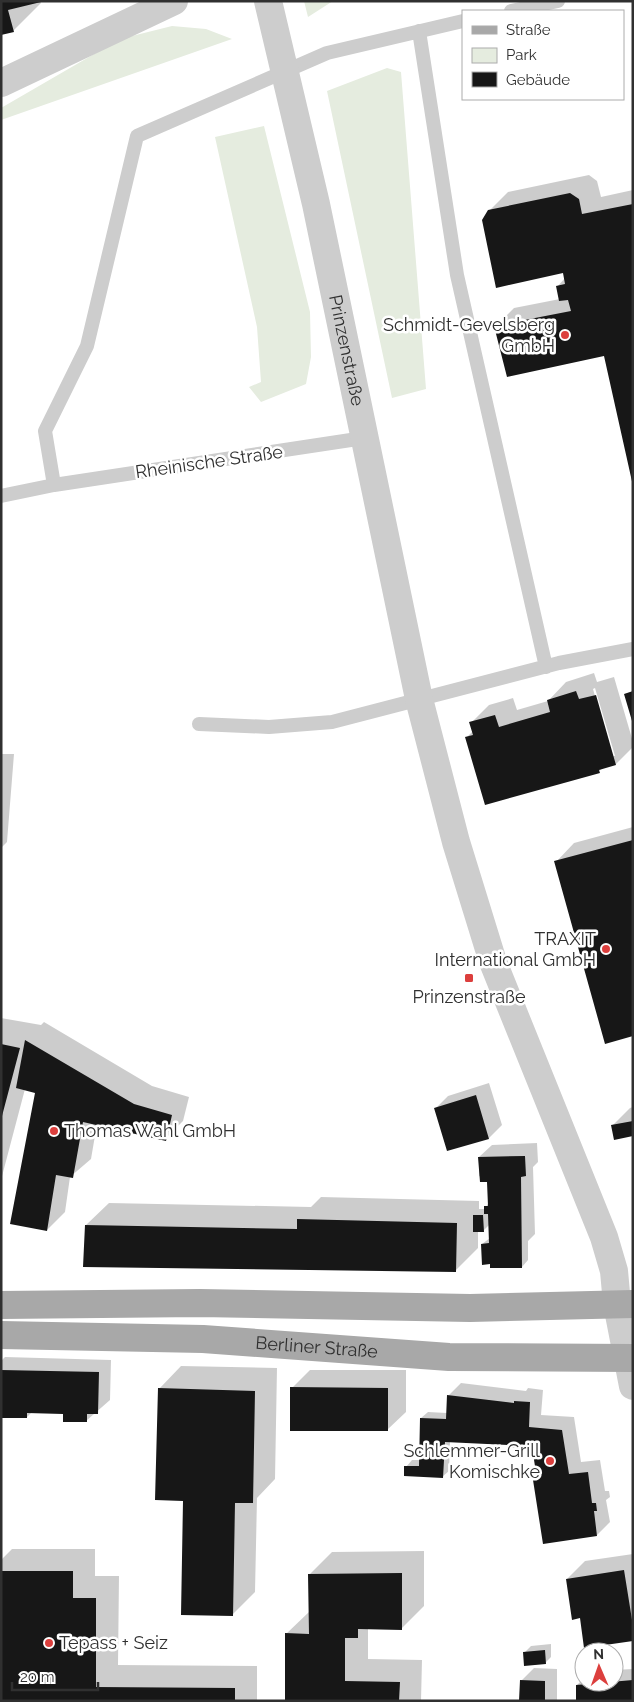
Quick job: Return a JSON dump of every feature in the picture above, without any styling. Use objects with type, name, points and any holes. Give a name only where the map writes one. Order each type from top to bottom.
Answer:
[{"type":"main road","points":[[1,1305],[200,1303],[470,1308],[625,1304]]},
{"type":"main road","name":"Berliner Straße","points":[[1,1335],[203,1339],[449,1357],[630,1358]]},
{"type":"street","points":[[1,83],[174,1]]},
{"type":"street","name":"Prinzenstraße","points":[[268,1],[318,212],[419,699],[456,842],[494,962],[600,1224],[625,1304],[633,1386]]},
{"type":"lane","points":[[516,10],[558,1]]},
{"type":"lane","points":[[54,485],[45,431],[87,346],[137,136],[327,52],[462,22]]},
{"type":"lane","points":[[420,31],[458,275],[546,667]]},
{"type":"lane","name":"Rheinische Straße","points":[[1,496],[54,485],[364,438]]},
{"type":"lane","points":[[199,724],[270,727],[332,722],[546,667],[633,649]]},
{"type":"green space","points":[[304,1],[333,1],[308,17]]},
{"type":"green space","points":[[172,26],[206,29],[232,39],[1,120],[1,108],[120,39]]},
{"type":"green space","points":[[387,68],[401,72],[426,389],[392,398],[327,91]]},
{"type":"green space","points":[[264,126],[310,312],[311,357],[306,384],[261,402],[249,387],[261,382],[257,327],[215,137]]},
{"type":"building","points":[[1,1],[41,2],[8,10],[14,32],[1,35]]},
{"type":"building","name":"Schmidt-Gevelsberg GmbH","points":[[570,193],[579,199],[582,214],[633,204],[633,486],[604,356],[507,377],[494,326],[571,311],[568,300],[559,301],[556,286],[565,284],[563,273],[496,288],[482,220],[488,210]]},
{"type":"building","points":[[576,691],[579,699],[596,695],[616,765],[599,770],[600,773],[485,805],[465,737],[473,735],[469,722],[495,715],[499,727],[550,712],[547,700]]},
{"type":"building","points":[[633,691],[633,721],[632,721],[624,694]]},
{"type":"building","name":"TRAXIT International GmbH","points":[[633,840],[633,1036],[605,1044],[554,861]]},
{"type":"building","name":"Thomas Wahl GmbH","points":[[25,1040],[134,1104],[172,1115],[166,1141],[83,1122],[73,1178],[56,1175],[47,1231],[10,1224],[35,1093],[16,1088]]},
{"type":"building","points":[[1,1044],[20,1048],[2,1116],[1,1116]]},
{"type":"building","points":[[476,1095],[489,1139],[447,1151],[434,1108]]},
{"type":"building","points":[[633,1121],[633,1136],[614,1140],[611,1125]]},
{"type":"building","points":[[525,1156],[526,1176],[521,1177],[522,1268],[490,1268],[490,1264],[482,1265],[481,1244],[489,1243],[488,1214],[484,1214],[484,1206],[488,1206],[487,1182],[480,1182],[478,1157]]},
{"type":"building","points":[[473,1215],[483,1215],[484,1232],[473,1232]]},
{"type":"building","points":[[297,1219],[457,1223],[456,1272],[83,1267],[85,1225],[297,1229]]},
{"type":"building","points":[[1,1370],[99,1372],[98,1414],[87,1414],[87,1422],[63,1422],[63,1414],[27,1413],[27,1418],[1,1418]]},
{"type":"building","points":[[290,1387],[388,1388],[388,1431],[290,1431]]},
{"type":"building","points":[[158,1388],[255,1391],[253,1503],[235,1503],[233,1616],[181,1615],[183,1501],[155,1500]]},
{"type":"building","points":[[447,1395],[514,1403],[514,1401],[530,1402],[529,1427],[562,1430],[569,1474],[588,1472],[592,1503],[596,1503],[597,1511],[594,1511],[597,1536],[543,1544],[533,1480],[537,1479],[532,1447],[527,1449],[507,1447],[508,1445],[445,1442],[443,1478],[404,1476],[404,1466],[419,1466],[420,1418],[446,1419]]},
{"type":"building","points":[[624,1570],[633,1626],[633,1641],[583,1642],[580,1618],[572,1620],[566,1579]]},
{"type":"building","name":"Tepass + Seiz","points":[[1,1571],[73,1571],[73,1598],[96,1598],[96,1687],[235,1688],[235,1701],[1,1701]]},
{"type":"building","points":[[402,1573],[402,1630],[358,1629],[358,1638],[345,1638],[345,1681],[400,1682],[399,1701],[285,1701],[285,1633],[309,1634],[308,1574]]},
{"type":"building","points":[[545,1650],[546,1664],[524,1666],[523,1652]]},
{"type":"building","points":[[520,1680],[545,1681],[545,1701],[519,1701]]},
{"type":"building","points":[[633,1680],[633,1701],[576,1701],[576,1692],[624,1692],[624,1681]]},
{"type":"place","name":"Schmidt-Gevelsberg GmbH","points":[[565,335]]},
{"type":"place","name":"TRAXIT International GmbH","points":[[606,949]]},
{"type":"place","name":"Prinzenstraße","points":[[469,978]]},
{"type":"place","name":"Thomas Wahl GmbH","points":[[54,1131]]},
{"type":"place","name":"Schlemmer-Grill Komischke","points":[[550,1461]]},
{"type":"place","name":"Tepass + Seiz","points":[[49,1643]]}]
